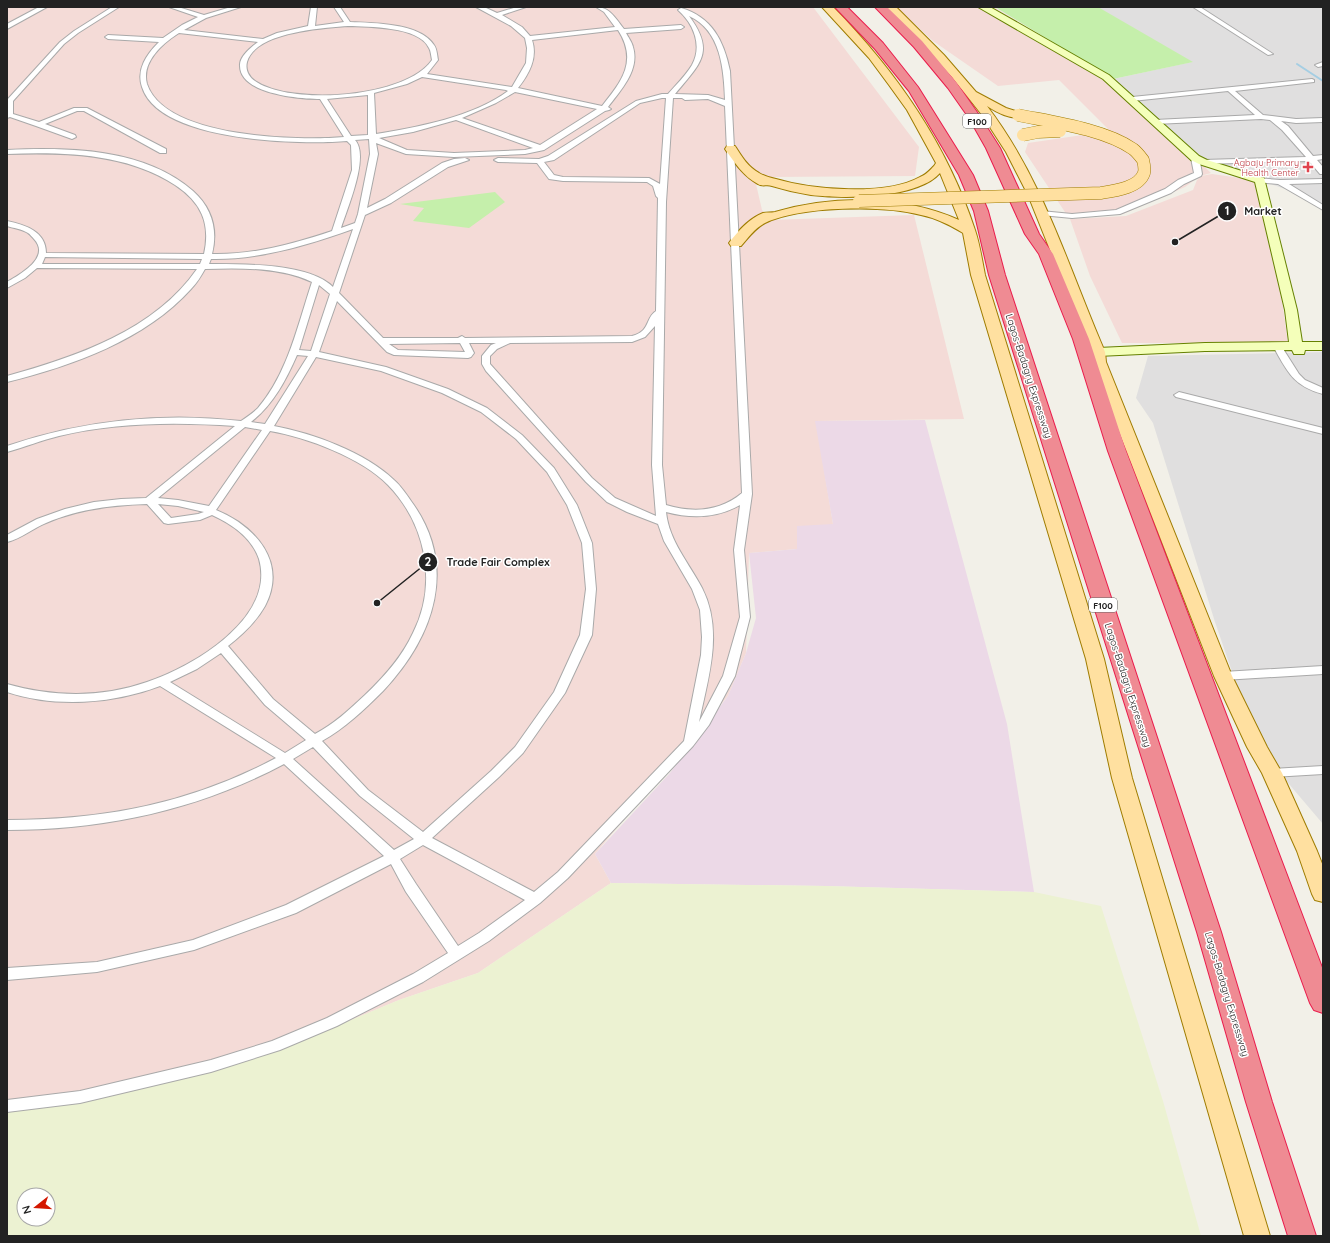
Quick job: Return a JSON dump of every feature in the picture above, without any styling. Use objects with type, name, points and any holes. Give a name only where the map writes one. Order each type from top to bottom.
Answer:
[{"type":"highway","name":"Lagos-Badagry Expressway","points":[[841,7],[862,27],[891,69],[914,90],[962,169],[980,211],[997,274],[1209,932],[1259,1102],[1302,1236]]},
{"type":"highway","name":"F100","points":[[881,7],[918,44],[952,85],[975,118],[993,148],[1032,234],[1046,254],[1081,340],[1117,451],[1323,1003]]},
{"type":"main road","name":"Lagos-Badagry Expressway","points":[[828,7],[891,69],[942,162],[969,231],[978,275],[1095,659],[1122,778],[1257,1236]]},
{"type":"main road","points":[[890,7],[911,27],[971,93],[1013,152],[1041,213],[1223,676],[1257,747],[1272,773],[1323,894]]},
{"type":"main road","points":[[983,7],[1106,77],[1199,160],[1260,180],[1291,310],[1297,348]]},
{"type":"main road","points":[[731,149],[744,168],[753,176],[774,187],[796,193],[858,198],[1073,195],[1101,193],[1123,188],[1143,175],[1145,170],[1144,162],[1141,156],[1122,142],[1096,132],[1018,115],[996,107],[971,93]]},
{"type":"main road","points":[[736,243],[758,221],[776,211],[797,205],[858,198],[1098,189],[1124,181],[1135,173],[1136,169],[1136,162],[1127,150],[1111,142],[1093,136],[1058,131],[1038,132],[1023,135],[1017,139],[1013,152]]},
{"type":"main road","points":[[753,176],[780,185],[811,191],[870,191],[902,187],[922,181],[934,174],[942,162]]},
{"type":"main road","points":[[758,221],[811,208],[889,206],[930,212],[951,220],[969,231]]},
{"type":"main road","points":[[1098,357],[1323,346]]},
{"type":"main road","points":[[1297,348],[1323,351]]},
{"type":"street","points":[[7,27],[44,7]]},
{"type":"street","points":[[72,137],[40,124],[8,116],[8,101],[62,43],[76,32],[116,7]]},
{"type":"street","points":[[172,7],[204,17]]},
{"type":"street","points":[[238,7],[204,17],[164,40],[150,53],[143,67],[142,82],[148,95],[157,104],[182,120],[209,129],[242,136],[278,140],[350,139],[372,137],[428,126],[457,118],[491,103],[513,90],[530,63],[528,38],[514,25],[479,7]]},
{"type":"street","points":[[311,28],[314,7]]},
{"type":"street","points":[[338,7],[348,24]]},
{"type":"street","points":[[497,15],[523,7]]},
{"type":"street","points":[[372,137],[382,143],[406,152],[454,155],[525,152],[541,148],[604,108],[622,85],[631,65],[630,46],[621,30],[606,11],[599,7]]},
{"type":"street","points":[[1196,7],[1270,54]]},
{"type":"street","points":[[679,9],[696,29],[700,40],[700,52],[695,66],[670,96],[662,202],[657,465],[662,522],[669,541],[697,589],[704,610],[708,637],[707,655],[689,742]]},
{"type":"street","points":[[7,1106],[80,1097],[212,1066],[275,1046],[332,1022],[418,978],[484,937],[563,875],[689,742],[710,713],[729,676],[745,617],[739,550],[747,494],[736,243],[732,202],[731,149],[725,60],[715,37],[700,19],[679,9]]},
{"type":"street","points":[[7,21],[15,22]]},
{"type":"street","points":[[348,24],[384,26],[413,33],[423,38],[431,45],[435,60],[430,68],[422,75],[404,84],[371,92],[323,98],[295,96],[271,91],[254,83],[244,73],[243,62],[250,52],[263,41],[291,32],[311,28],[348,24]]},
{"type":"street","points":[[528,38],[621,30],[681,27]]},
{"type":"street","points":[[179,31],[263,41]]},
{"type":"street","points":[[108,37],[164,40]]},
{"type":"street","points":[[422,75],[513,90],[620,112]]},
{"type":"street","points":[[1132,99],[1312,81]]},
{"type":"street","points":[[1229,89],[1261,117]]},
{"type":"street","points":[[149,500],[168,522],[200,517],[209,513],[268,426],[314,354],[336,294],[357,224],[362,214],[374,154],[371,92]]},
{"type":"street","points":[[362,214],[388,201],[454,161],[539,161],[555,156],[620,112],[638,102],[653,97],[693,96],[713,98],[728,105]]},
{"type":"street","points":[[669,106],[680,100],[693,96]]},
{"type":"street","points":[[323,98],[355,145],[356,170],[335,233]]},
{"type":"street","points":[[40,124],[76,109],[84,109],[163,151]]},
{"type":"street","points":[[1155,122],[1261,117],[1296,121],[1323,120]]},
{"type":"street","points":[[457,118],[541,148]]},
{"type":"street","points":[[1272,118],[1285,128],[1323,172]]},
{"type":"street","points":[[7,152],[57,152],[111,157],[134,164],[176,182],[193,195],[204,208],[210,225],[207,257],[203,267],[186,290],[163,310],[138,328],[96,349],[61,362],[7,378]]},
{"type":"street","points":[[1041,213],[1072,216],[1117,212],[1168,191],[1181,182],[1198,174],[1199,160],[1297,160],[1323,157]]},
{"type":"street","points":[[539,161],[549,175],[557,178],[649,180],[657,185],[662,202]]},
{"type":"street","points":[[1260,180],[1280,182],[1323,180]]},
{"type":"street","points":[[1280,182],[1323,208]]},
{"type":"street","points":[[7,223],[31,231],[42,243],[42,255],[35,266],[23,276],[7,285]]},
{"type":"street","points":[[42,255],[228,257],[253,254],[290,246],[335,233],[357,224]]},
{"type":"street","points":[[35,266],[262,268],[304,275],[316,279],[326,285],[390,350],[397,353],[468,354],[470,353],[462,339]]},
{"type":"street","points":[[149,500],[261,410],[282,379],[294,352],[316,279]]},
{"type":"street","points":[[382,341],[462,339],[632,339],[640,337],[648,332],[659,308]]},
{"type":"street","points":[[508,339],[488,353],[485,360],[488,369],[589,480],[611,500],[631,510],[662,522]]},
{"type":"street","points":[[1278,349],[1295,376],[1302,382],[1323,391]]},
{"type":"street","points":[[7,974],[97,967],[194,945],[291,909],[393,857],[422,839],[495,774],[519,750],[559,693],[586,635],[591,589],[587,543],[572,505],[551,470],[519,437],[484,410],[445,391],[406,376],[361,363],[314,354],[294,352]]},
{"type":"street","points":[[1179,395],[1323,431]]},
{"type":"street","points":[[7,449],[81,429],[133,422],[162,420],[268,426],[308,437],[332,446],[352,456],[391,482],[416,516],[425,533],[432,566],[428,609],[420,631],[410,650],[390,678],[339,725],[286,759],[229,785],[183,802],[134,813],[64,823],[7,825]]},
{"type":"street","points":[[660,507],[685,513],[717,512],[735,505],[747,494]]},
{"type":"street","points":[[7,539],[45,519],[81,508],[117,502],[149,500],[183,504],[211,511],[226,517],[242,528],[257,544],[265,563],[267,582],[261,602],[252,619],[222,647],[199,664],[162,682],[116,694],[79,698],[32,695],[7,688]]},
{"type":"street","points":[[222,647],[269,702],[314,740],[364,793],[422,839],[534,899]]},
{"type":"street","points":[[1223,676],[1323,670]]},
{"type":"street","points":[[162,682],[286,759],[393,857],[411,888],[456,954]]},
{"type":"street","points":[[1272,773],[1323,770]]},
{"type":"shaded area","points":[[7,7],[813,7],[919,147],[915,176],[770,177],[756,184],[762,210],[770,220],[914,215],[964,419],[816,421],[833,524],[797,549],[749,553],[746,653],[728,696],[595,854],[611,883],[478,973],[399,1000],[279,1050],[110,1092],[7,1104]]},
{"type":"shaded area","points":[[896,7],[994,7],[1113,79],[1211,173],[1200,176],[1185,187],[1123,214],[1069,218],[1025,152],[1028,143],[1110,131],[1059,80],[998,86],[933,41]]},
{"type":"shaded area","points":[[1097,7],[1323,7],[1323,210],[1285,189],[1198,159],[1113,79],[1192,62]]},
{"type":"shaded area","points":[[1212,174],[1254,180],[1277,264],[1288,343],[1122,343],[1090,276],[1070,219],[1126,216],[1193,190],[1197,180],[1201,176]]},
{"type":"shaded area","points":[[1323,352],[1323,824],[1283,777],[1239,692],[1215,622],[1153,423],[1136,398],[1148,356]]},
{"type":"shaded area","points":[[925,420],[1007,724],[1034,892],[826,886],[611,883],[595,854],[670,773],[728,696],[746,653],[756,618],[749,553],[797,549],[797,526],[833,524],[815,421]]},
{"type":"green space","points":[[995,7],[1098,7],[1193,62],[1113,79]]},
{"type":"green space","points":[[495,192],[505,202],[469,228],[413,221],[424,208],[400,204]]},
{"type":"green space","points":[[611,883],[826,886],[1034,892],[1101,906],[1163,1101],[1201,1236],[7,1236],[7,1104],[110,1092],[279,1050],[399,1000],[478,973]]},
{"type":"waterway","points":[[1297,64],[1323,81]]},
{"type":"place","name":"Agbaju Primary Health Center","points":[[1308,167]]},
{"type":"place","name":"Market","points":[[1175,242]]},
{"type":"place","name":"Trade Fair Complex","points":[[377,603]]}]
